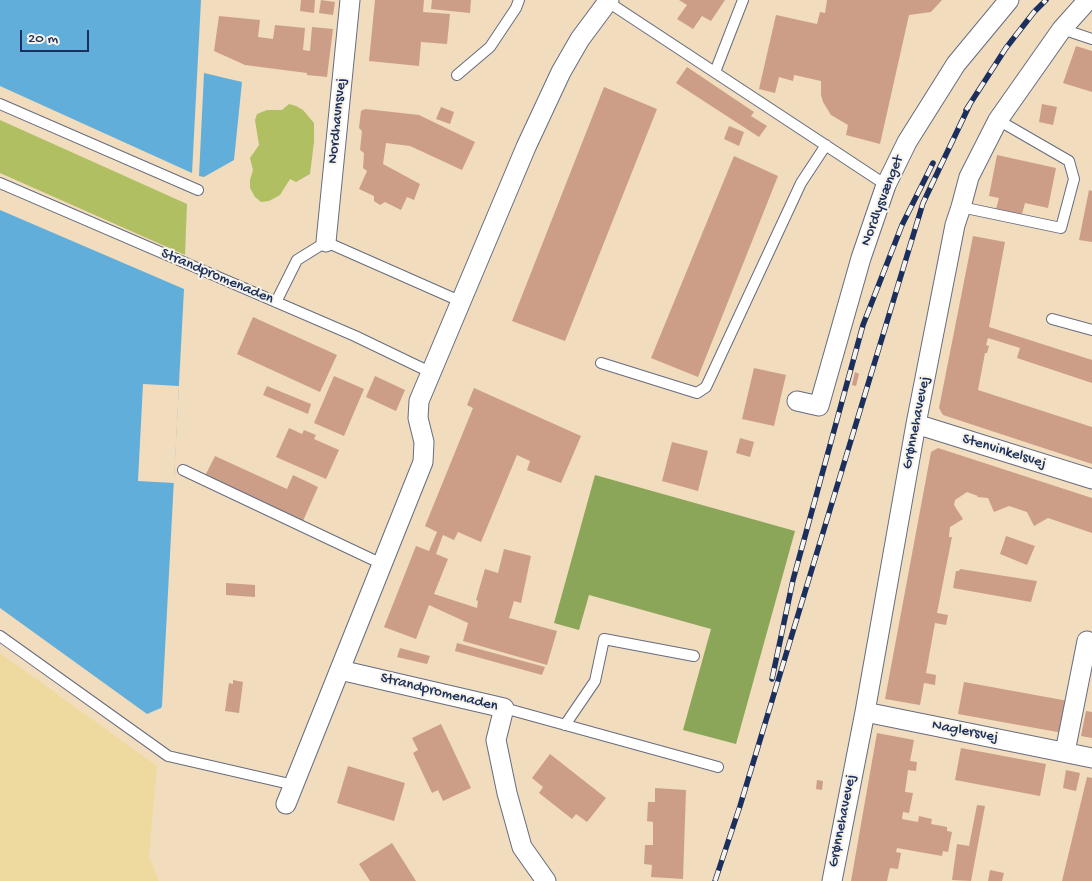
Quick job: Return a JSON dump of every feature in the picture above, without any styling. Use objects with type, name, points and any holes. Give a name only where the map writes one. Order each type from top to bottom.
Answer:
[{"type":"street","name":"Nordhavnsvej","points":[[326,242],[350,0]]},
{"type":"street","name":"Nordlysvænget","points":[[797,401],[819,406],[862,258],[886,185],[907,142],[956,64],[1009,0]]},
{"type":"street","name":"Grønnehavevej","points":[[832,881],[916,424],[960,207],[970,177],[998,120],[1062,29],[1088,0]]},
{"type":"street","points":[[286,804],[423,462],[424,442],[418,418],[419,401],[526,148],[561,72],[580,39],[609,1]]},
{"type":"street","name":"Stenvinkelsvej","points":[[916,424],[1092,479]]},
{"type":"street","points":[[1065,752],[1088,641]]},
{"type":"street","name":"Strandpromenaden","points":[[340,670],[504,708],[496,740],[507,793],[522,847],[546,881]]},
{"type":"street","name":"Naglersvej","points":[[864,712],[1092,758]]},
{"type":"lane","points":[[457,75],[490,47],[516,8],[519,0]]},
{"type":"lane","points":[[715,72],[742,0]]},
{"type":"lane","points":[[609,1],[886,185]]},
{"type":"lane","points":[[1062,29],[1092,39]]},
{"type":"lane","points":[[0,104],[198,190]]},
{"type":"lane","points":[[960,207],[1061,228],[1074,179],[1070,161],[998,120]]},
{"type":"lane","points":[[601,363],[697,393],[706,387],[801,183],[826,145]]},
{"type":"lane","name":"Strandpromenaden","points":[[0,184],[355,336],[432,372]]},
{"type":"lane","points":[[276,302],[297,260],[326,242],[462,302]]},
{"type":"lane","points":[[1052,319],[1092,330]]},
{"type":"lane","points":[[183,470],[382,564]]},
{"type":"lane","points":[[0,636],[168,756],[294,785]]},
{"type":"lane","points":[[565,725],[595,681],[604,639],[694,656]]},
{"type":"lane","points":[[504,708],[718,767]]},
{"type":"green space","points":[[289,104],[303,110],[314,123],[310,174],[296,182],[290,179],[280,195],[269,201],[261,202],[255,197],[250,188],[253,170],[250,158],[259,145],[255,120],[257,114],[267,110],[282,110]]},
{"type":"green space","points":[[0,120],[187,204],[185,255],[0,173]]},
{"type":"green space","points":[[595,475],[795,531],[736,744],[683,730],[711,629],[589,595],[579,630],[554,623]]},
{"type":"sand","points":[[0,653],[157,766],[149,856],[159,881],[0,881]]},
{"type":"water","points":[[0,0],[201,0],[192,173],[0,86]]},
{"type":"water","points":[[204,73],[242,82],[234,160],[204,177],[199,176]]},
{"type":"water","points":[[0,210],[184,289],[162,706],[147,714],[0,608]]},
{"type":"pier","points":[[143,384],[179,386],[174,483],[138,481]]},
{"type":"building","points":[[301,0],[315,0],[314,13],[300,11]]},
{"type":"building","points":[[321,0],[335,2],[333,15],[319,13]]},
{"type":"building","points":[[375,0],[424,0],[423,12],[450,14],[447,44],[421,42],[419,66],[369,61]]},
{"type":"building","points":[[432,0],[471,0],[470,13],[431,9]]},
{"type":"building","points":[[679,0],[725,0],[711,21],[702,16],[693,29],[677,19],[687,5]]},
{"type":"building","points":[[827,0],[942,0],[931,12],[909,15],[880,144],[846,135],[848,125],[831,115],[823,102],[821,81],[794,75],[793,81],[779,77],[775,93],[759,89],[776,15],[817,24],[820,12],[825,13]]},
{"type":"building","points":[[219,16],[260,20],[258,37],[273,39],[275,25],[305,28],[303,50],[310,51],[312,27],[333,29],[327,77],[245,65],[214,51]]},
{"type":"building","points":[[1076,46],[1092,51],[1092,92],[1063,83]]},
{"type":"building","points":[[687,67],[754,112],[751,116],[767,126],[759,137],[676,83]]},
{"type":"building","points":[[604,87],[657,109],[565,341],[512,321]]},
{"type":"building","points":[[1042,104],[1057,107],[1053,125],[1039,122]]},
{"type":"building","points":[[441,107],[454,112],[450,124],[436,119]]},
{"type":"building","points":[[365,109],[419,115],[475,142],[462,170],[410,146],[386,143],[383,164],[420,184],[414,200],[407,197],[401,210],[385,202],[380,205],[374,201],[374,196],[359,189],[367,171],[363,168],[364,153],[360,150],[362,131],[359,128],[361,111]]},
{"type":"building","points":[[729,126],[744,132],[739,146],[724,139]]},
{"type":"building","points":[[997,155],[1056,168],[1048,208],[1025,203],[1022,214],[996,209],[999,198],[989,196]]},
{"type":"building","points":[[734,156],[778,176],[698,377],[651,358]]},
{"type":"building","points":[[1089,190],[1092,191],[1092,242],[1079,240]]},
{"type":"building","points":[[973,236],[1005,242],[989,327],[1092,360],[1092,383],[1017,358],[1020,348],[988,338],[986,345],[989,346],[987,353],[985,353],[978,390],[1092,427],[1092,464],[943,415],[939,408]]},
{"type":"building","points":[[253,317],[337,355],[320,392],[237,354]]},
{"type":"building","points":[[754,368],[786,375],[774,426],[742,419]]},
{"type":"building","points":[[855,372],[859,374],[856,386],[852,385]]},
{"type":"building","points":[[334,376],[364,389],[344,436],[314,423]]},
{"type":"building","points":[[375,376],[405,390],[396,411],[366,397]]},
{"type":"building","points":[[267,386],[311,404],[308,414],[263,395]]},
{"type":"building","points":[[474,388],[581,436],[561,483],[527,470],[530,461],[517,455],[481,542],[458,532],[454,540],[443,535],[436,554],[448,559],[434,594],[477,608],[478,601],[476,600],[485,569],[498,573],[504,549],[531,556],[521,603],[514,601],[509,618],[557,631],[547,665],[463,641],[468,623],[429,605],[416,639],[384,627],[416,546],[429,551],[437,532],[425,526],[473,408],[467,405]]},
{"type":"building","points":[[289,428],[302,434],[304,430],[316,435],[314,439],[339,450],[326,479],[276,457]]},
{"type":"building","points":[[740,438],[754,442],[750,457],[736,453]]},
{"type":"building","points":[[672,442],[708,451],[698,491],[662,481]]},
{"type":"building","points":[[938,448],[1092,498],[1092,533],[1048,518],[1034,526],[1027,512],[1009,506],[994,512],[988,498],[977,497],[967,492],[955,500],[954,505],[963,519],[950,527],[949,537],[952,537],[937,613],[948,615],[946,625],[935,623],[926,673],[936,675],[935,685],[924,683],[920,705],[885,699],[931,452]]},
{"type":"building","points":[[215,456],[287,489],[293,475],[318,487],[303,521],[205,476]]},
{"type":"building","points":[[1006,536],[1035,546],[1027,565],[1000,554]]},
{"type":"building","points":[[960,569],[1037,581],[1031,602],[953,588],[956,571]]},
{"type":"building","points":[[226,583],[255,585],[255,597],[226,595]]},
{"type":"building","points":[[457,643],[545,667],[542,675],[455,651]]},
{"type":"building","points":[[400,648],[430,656],[427,664],[397,657]]},
{"type":"building","points":[[233,680],[243,682],[239,713],[225,711],[229,683],[233,684]]},
{"type":"building","points":[[964,682],[1068,701],[1063,733],[958,714]]},
{"type":"building","points":[[1086,711],[1092,712],[1092,738],[1081,736]]},
{"type":"building","points":[[441,724],[471,788],[443,801],[438,790],[432,793],[413,753],[418,750],[412,738]]},
{"type":"building","points":[[877,733],[914,740],[910,761],[917,762],[916,771],[908,770],[905,792],[913,793],[909,813],[903,812],[902,819],[918,822],[919,816],[932,819],[931,824],[947,827],[947,831],[952,832],[948,852],[943,851],[942,856],[897,848],[896,852],[901,853],[898,869],[890,868],[887,881],[851,881]]},
{"type":"building","points":[[961,748],[1046,764],[1040,796],[955,780]]},
{"type":"building","points":[[550,754],[606,798],[587,822],[576,814],[572,819],[539,793],[543,787],[532,778]]},
{"type":"building","points":[[348,766],[405,783],[394,821],[337,803]]},
{"type":"building","points":[[1066,770],[1080,773],[1076,791],[1063,788]]},
{"type":"building","points":[[1087,777],[1092,778],[1092,881],[1062,881]]},
{"type":"building","points":[[817,780],[823,781],[822,790],[816,789]]},
{"type":"building","points":[[655,788],[686,790],[683,879],[651,877],[652,865],[644,864],[645,845],[653,845],[653,822],[647,821],[648,802],[655,802]]},
{"type":"building","points":[[977,805],[985,806],[971,881],[952,880],[957,844],[969,846]]},
{"type":"building","points":[[392,843],[416,881],[370,881],[359,864]]},
{"type":"building","points":[[990,870],[1004,873],[1002,881],[988,881]]},
{"type":"railway","points":[[966,110],[1006,48],[1034,12],[1046,0]]},
{"type":"railway","points":[[715,881],[740,806],[923,203],[970,104]]},
{"type":"railway","points":[[772,679],[793,580],[863,325],[902,225],[933,163]]}]
